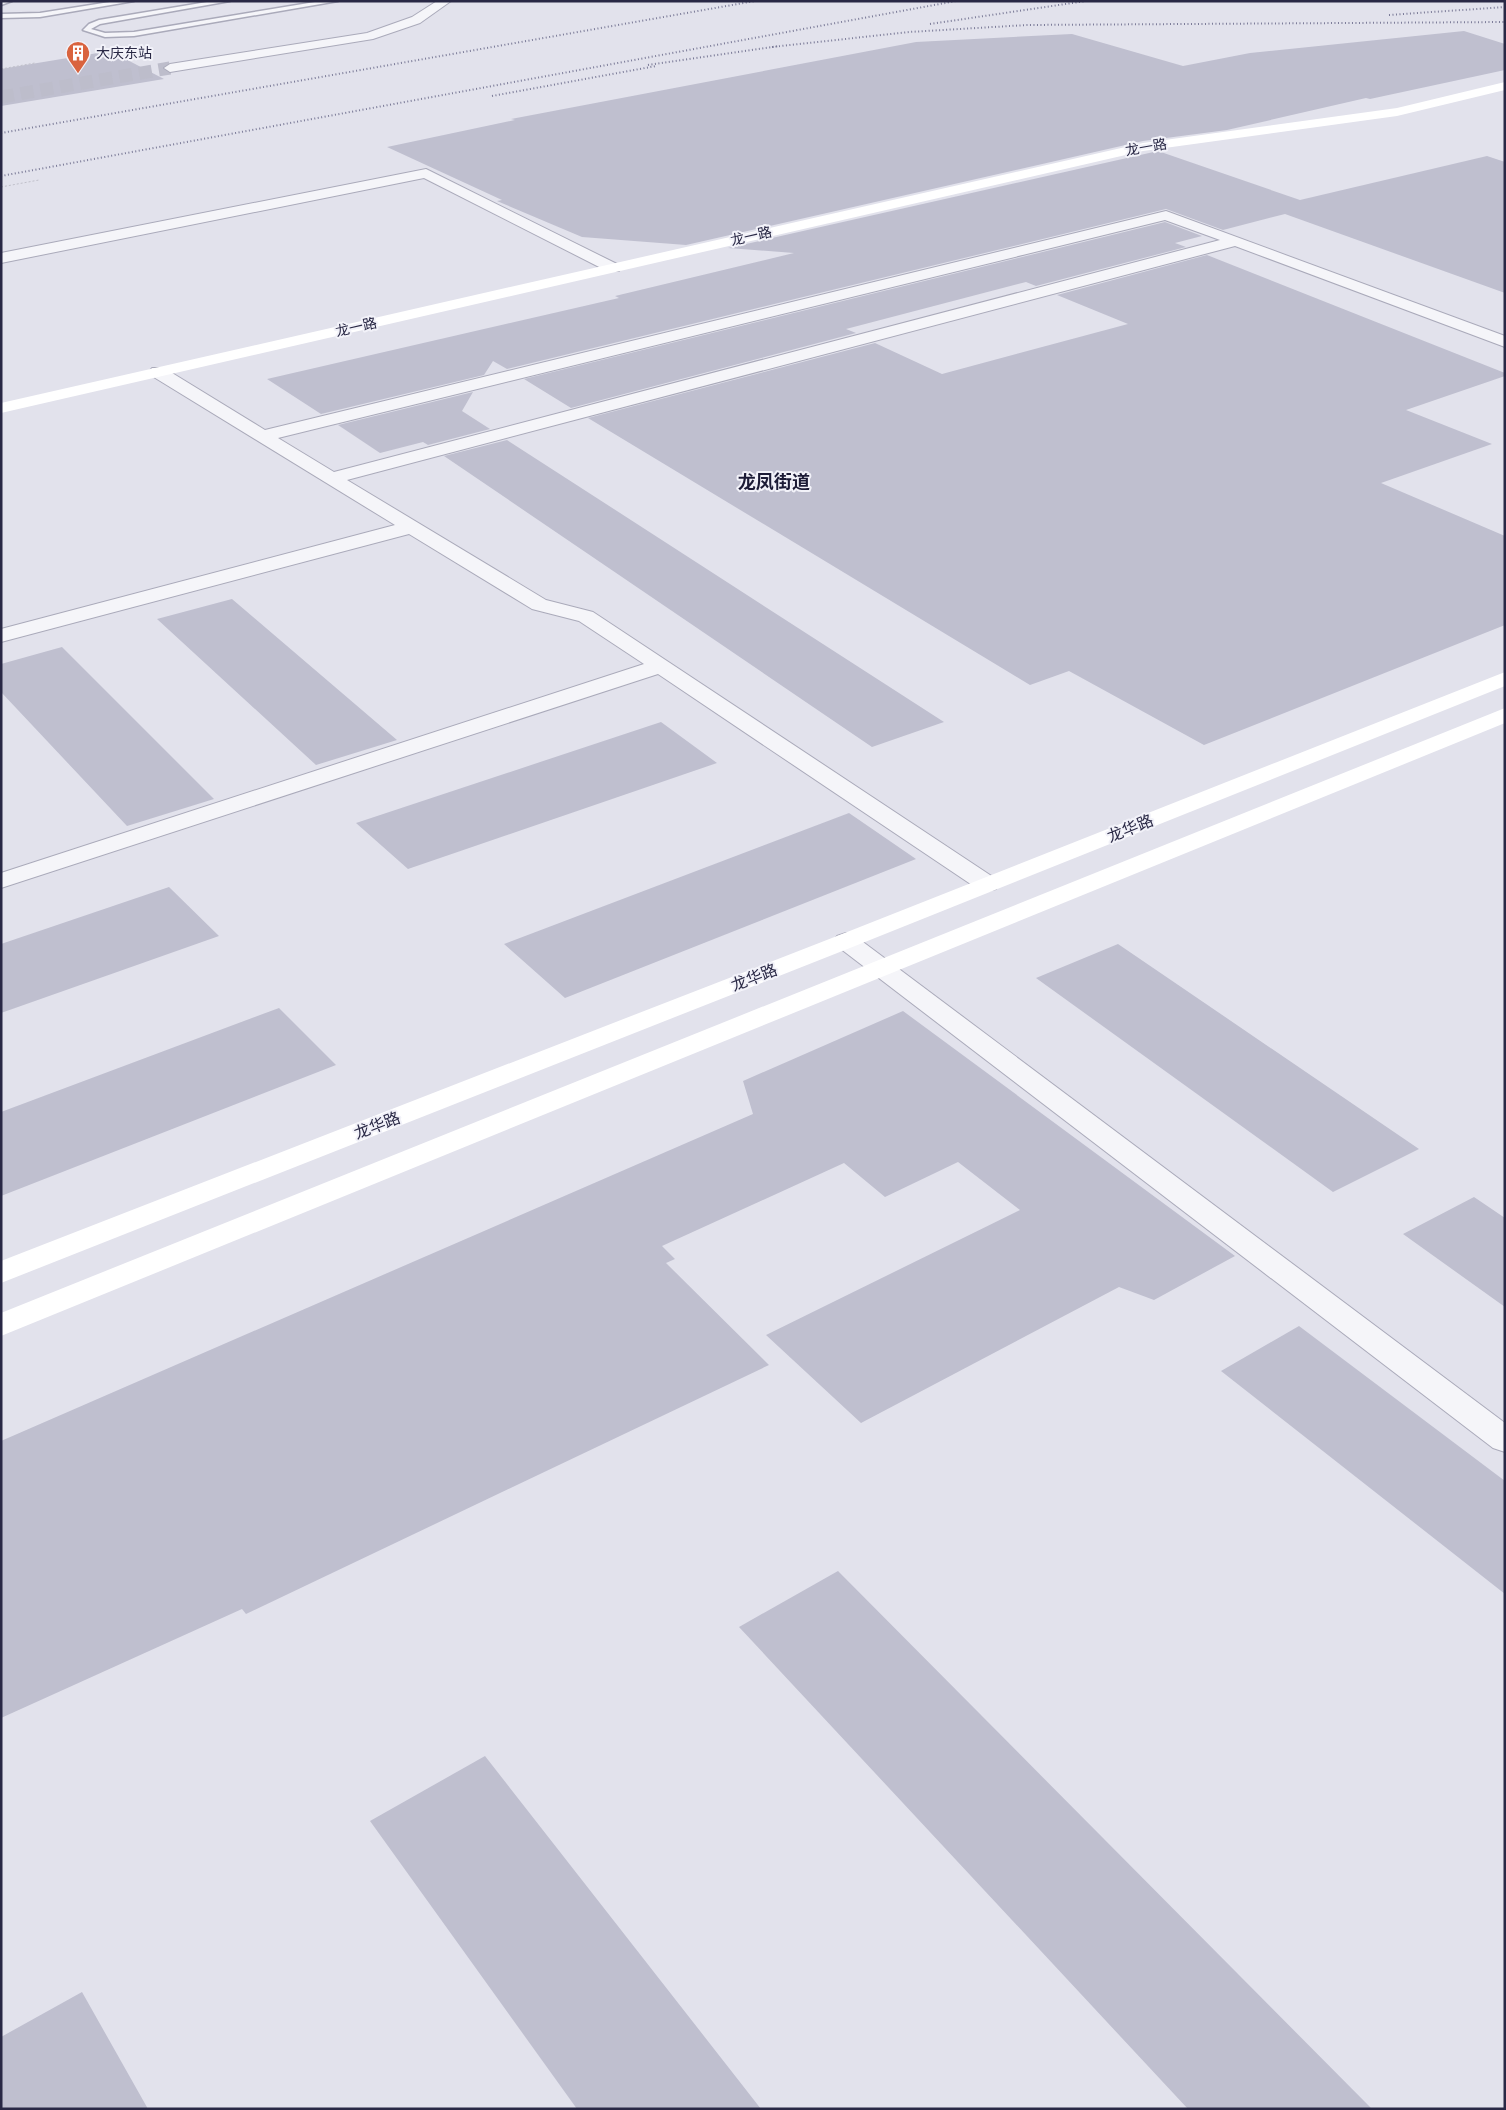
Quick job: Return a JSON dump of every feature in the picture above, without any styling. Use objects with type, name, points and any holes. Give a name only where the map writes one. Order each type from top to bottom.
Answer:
[{"type":"main road","name":"龙一路","points":[[1,408],[1143,146],[1397,112],[1505,86]]},
{"type":"main road","name":"龙华路","points":[[1,1273],[846,941],[1505,678]]},
{"type":"main road","points":[[1,1325],[1505,716]]},
{"type":"street","points":[[170,68],[378,33],[416,20],[445,1]]},
{"type":"street","points":[[1,258],[426,173],[613,268]]},
{"type":"street","points":[[263,436],[1166,215],[1505,342]]},
{"type":"street","points":[[331,478],[1236,241]]},
{"type":"street","points":[[158,372],[539,605],[586,616],[987,884]]},
{"type":"street","points":[[1,636],[411,527]]},
{"type":"street","points":[[1,881],[661,666]]},
{"type":"street","points":[[846,941],[880,969],[1505,1440]]},
{"type":"lane","points":[[1,3],[9,1]]},
{"type":"lane","points":[[1,16],[40,15],[131,1]]},
{"type":"lane","points":[[227,1],[108,20],[91,24],[87,30],[105,35],[134,34],[335,1]]},
{"type":"lane","points":[[50,4],[62,12]]},
{"type":"path","points":[[1,69],[35,63]]},
{"type":"path","points":[[1,187],[39,180]]},
{"type":"building","points":[[1464,31],[1505,44],[1505,70],[1370,99],[1366,98],[1227,130],[1143,141],[686,245],[582,237],[497,201],[502,200],[387,147],[515,120],[511,119],[916,42],[1072,34],[1183,66],[1250,53]]},
{"type":"building","name":"大庆东站","points":[[110,51],[164,79],[1,106],[1,69]]},
{"type":"building","points":[[1158,151],[1300,200],[1487,156],[1505,162],[1505,293],[1285,214],[1223,230],[1166,209],[507,369],[493,361],[484,375],[321,414],[267,379],[619,298],[615,296],[794,253],[728,248]]},
{"type":"building","points":[[1165,222],[1202,236],[1175,243],[1186,247],[1036,286],[1026,282],[846,329],[856,333],[571,408],[524,379]]},
{"type":"building","points":[[1207,255],[1505,373],[1505,376],[1406,410],[1492,444],[1381,483],[1505,536],[1505,625],[1204,745],[1069,671],[1030,685],[588,418],[875,343],[942,374],[1128,324],[1057,295]]},
{"type":"building","points":[[473,392],[462,411],[490,429],[428,445],[423,442],[380,453],[338,425]]},
{"type":"building","points":[[507,440],[944,722],[872,747],[444,456]]},
{"type":"building","points":[[232,599],[397,740],[316,765],[157,619]]},
{"type":"building","points":[[62,647],[214,799],[127,826],[1,692],[1,664]]},
{"type":"building","points":[[661,722],[717,763],[408,869],[356,823]]},
{"type":"building","points":[[849,813],[916,859],[565,998],[504,944]]},
{"type":"building","points":[[169,887],[219,936],[1,1013],[1,944]]},
{"type":"building","points":[[1118,944],[1419,1149],[1333,1192],[1036,978]]},
{"type":"building","points":[[279,1008],[336,1065],[1,1196],[1,1112]]},
{"type":"building","points":[[903,1011],[1235,1256],[1154,1300],[1119,1287],[861,1423],[766,1335],[1020,1210],[958,1162],[885,1197],[844,1163],[662,1246],[675,1259],[666,1263],[769,1365],[246,1614],[242,1609],[1,1718],[1,1441],[753,1114],[743,1081]]},
{"type":"building","points":[[1474,1197],[1505,1218],[1505,1307],[1403,1234]]},
{"type":"building","points":[[1299,1326],[1505,1481],[1505,1594],[1221,1371]]},
{"type":"building","points":[[838,1571],[1372,2109],[1188,2109],[739,1627]]},
{"type":"building","points":[[485,1756],[761,2109],[577,2109],[370,1821]]},
{"type":"building","points":[[82,1992],[148,2109],[1,2109],[1,2037]]},
{"type":"tunnel","points":[[1,97],[170,68]]},
{"type":"railway","points":[[1,133],[755,1]]},
{"type":"railway","points":[[1,176],[956,1]]},
{"type":"railway","points":[[930,24],[1086,1]]},
{"type":"railway","points":[[1389,15],[1505,7]]},
{"type":"railway","points":[[772,47],[909,32],[1027,25],[1505,22]]},
{"type":"railway","points":[[772,47],[779,46]]},
{"type":"railway","points":[[648,65],[772,47]]},
{"type":"railway","points":[[492,96],[656,66]]},
{"type":"place","name":"大庆东站","points":[[78,74]]},
{"type":"district","name":"龙凤街道","points":[[774,482]]}]
